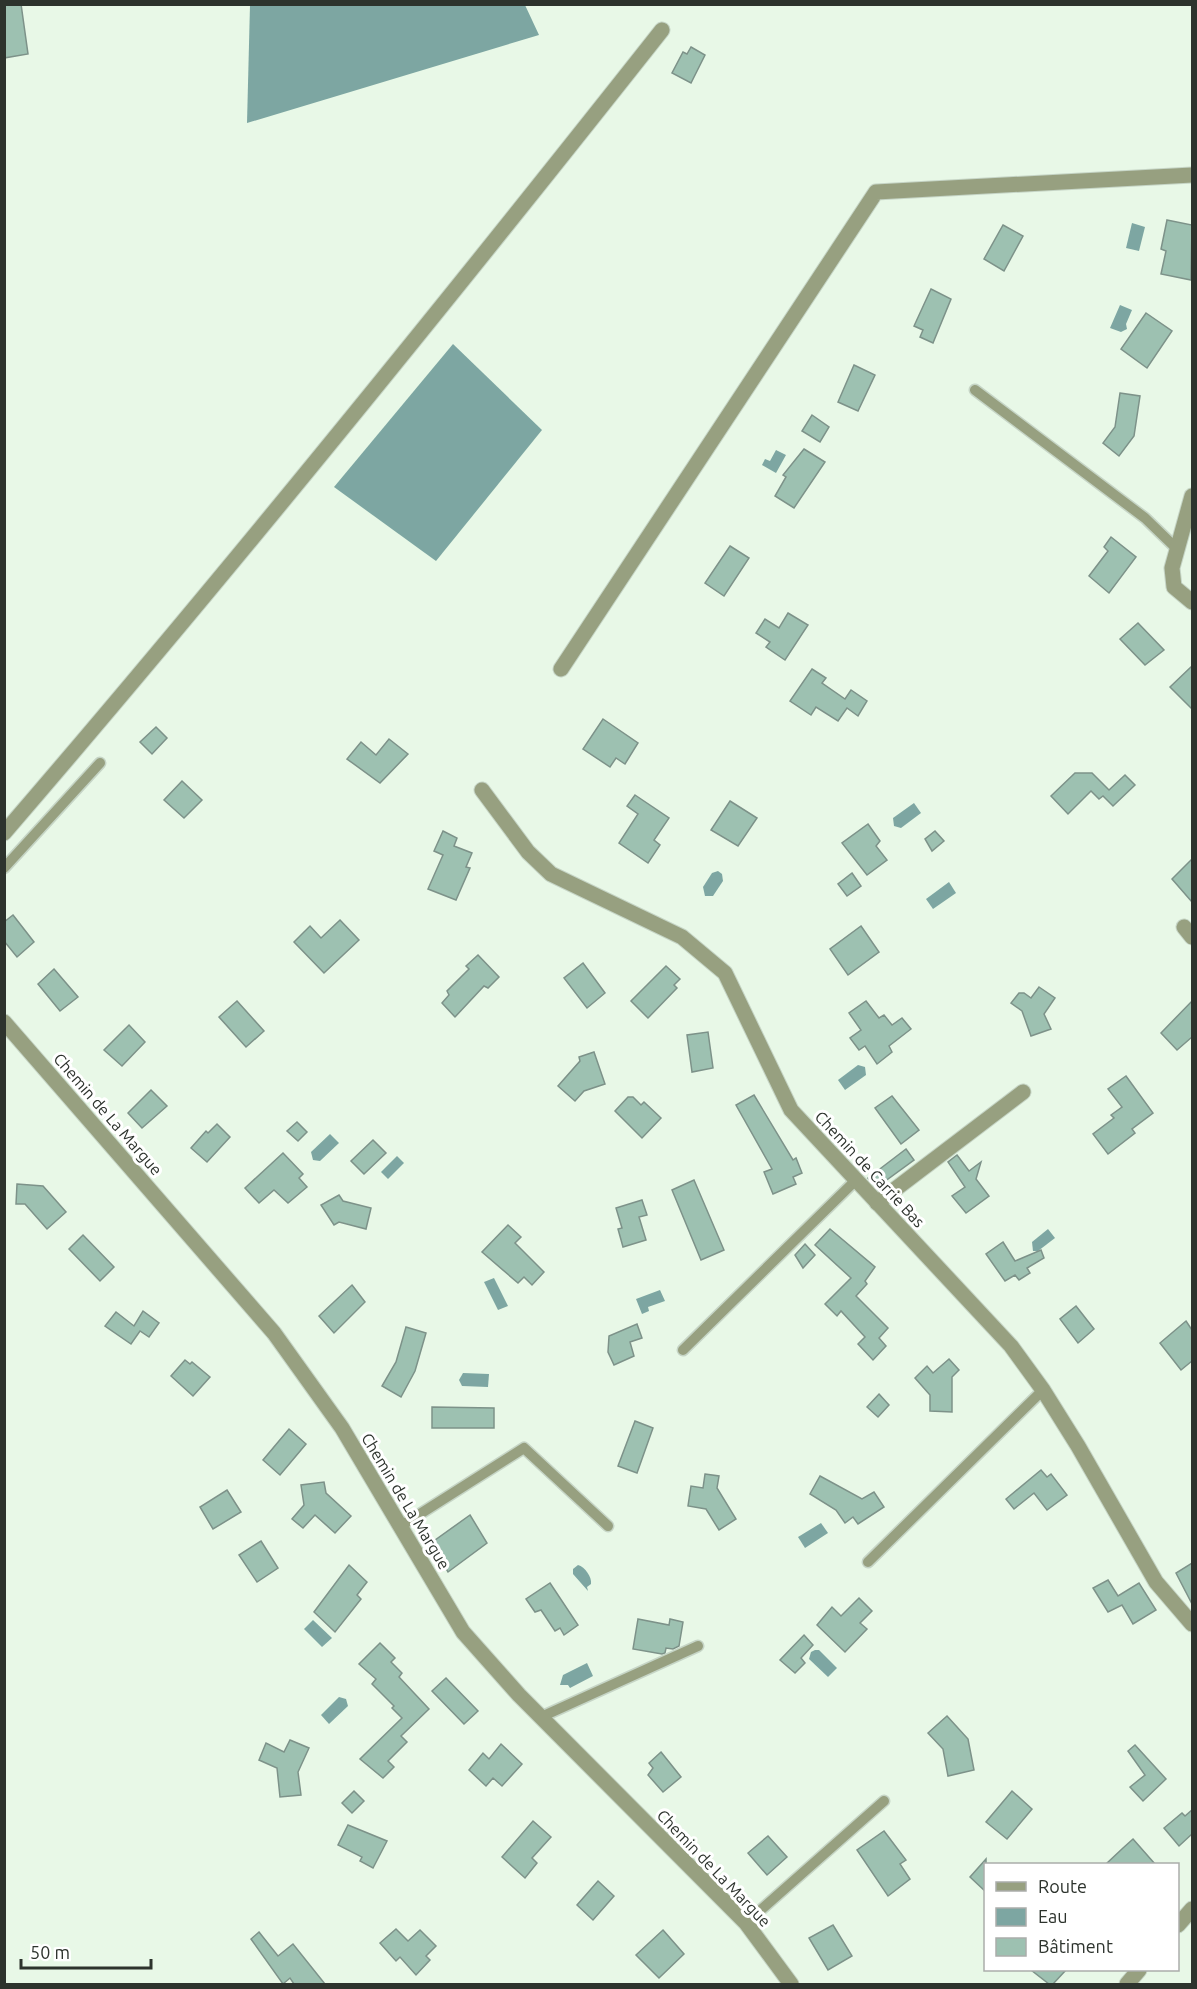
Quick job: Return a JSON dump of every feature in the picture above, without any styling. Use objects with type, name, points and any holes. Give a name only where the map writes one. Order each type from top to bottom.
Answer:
[{"type":"street","points":[[4,833],[173,637],[441,310],[662,30]]},
{"type":"street","points":[[561,669],[876,192],[1192,175]]},
{"type":"street","points":[[1192,496],[1172,568],[1174,587],[1192,602]]},
{"type":"street","name":"Chemin de Carrie Bas","points":[[482,790],[528,852],[551,874],[682,937],[725,973],[791,1110],[1011,1346],[1043,1390],[1156,1582],[1192,1624]]},
{"type":"street","name":"Chemin de La Margue","points":[[4,1022],[274,1333],[342,1428],[463,1632],[541,1717],[746,1923],[791,1984]]},
{"type":"street","points":[[877,1203],[1023,1092]]},
{"type":"street","points":[[1179,1923],[1192,1910]]},
{"type":"street","points":[[1127,1984],[1138,1971]]},
{"type":"lane","points":[[975,390],[1144,518],[1177,549]]},
{"type":"lane","points":[[4,868],[100,763]]},
{"type":"lane","points":[[683,1350],[856,1180]]},
{"type":"lane","points":[[868,1563],[1043,1390]]},
{"type":"lane","points":[[401,1526],[525,1448],[608,1526]]},
{"type":"lane","points":[[541,1717],[698,1646]]},
{"type":"lane","points":[[746,1923],[884,1802]]},
{"type":"water","points":[[250,5],[525,5],[539,35],[247,123]]},
{"type":"water","points":[[1132,223],[1145,227],[1139,251],[1126,248]]},
{"type":"water","points":[[1120,305],[1132,310],[1126,324],[1127,329],[1121,332],[1110,328]]},
{"type":"water","points":[[453,344],[542,430],[436,561],[334,487]]},
{"type":"water","points":[[776,450],[786,455],[776,473],[762,465],[765,459],[770,461]]},
{"type":"water","points":[[914,803],[921,813],[901,828],[894,826],[893,818]]},
{"type":"water","points":[[718,871],[722,874],[723,881],[713,896],[705,896],[703,887],[712,873]]},
{"type":"water","points":[[949,882],[956,893],[933,909],[926,899]]},
{"type":"water","points":[[858,1065],[865,1067],[866,1075],[845,1090],[838,1080]]},
{"type":"water","points":[[330,1134],[339,1143],[320,1161],[313,1160],[311,1152]]},
{"type":"water","points":[[397,1156],[404,1163],[388,1179],[381,1172]]},
{"type":"water","points":[[1048,1229],[1055,1238],[1038,1251],[1033,1251],[1032,1242]]},
{"type":"water","points":[[494,1278],[508,1306],[498,1310],[484,1282]]},
{"type":"water","points":[[660,1290],[665,1301],[648,1307],[649,1311],[642,1314],[636,1299]]},
{"type":"water","points":[[463,1373],[489,1374],[488,1387],[462,1386],[459,1380]]},
{"type":"water","points":[[821,1523],[828,1533],[805,1548],[798,1537]]},
{"type":"water","points":[[578,1565],[589,1575],[591,1584],[587,1587],[588,1591],[573,1574],[573,1569]]},
{"type":"water","points":[[313,1620],[332,1638],[322,1647],[304,1629]]},
{"type":"water","points":[[819,1650],[837,1668],[828,1677],[809,1659],[811,1652]]},
{"type":"water","points":[[587,1663],[593,1676],[570,1688],[568,1685],[560,1685],[563,1675]]},
{"type":"water","points":[[339,1697],[346,1699],[348,1706],[329,1724],[321,1715]]},
{"type":"building","points":[[4,4],[21,4],[28,54],[4,58]]},
{"type":"building","points":[[691,47],[705,55],[691,83],[672,73],[683,52],[687,54]]},
{"type":"building","points":[[1167,220],[1192,225],[1191,280],[1161,274],[1166,251],[1161,249]]},
{"type":"building","points":[[1003,225],[1023,236],[1004,271],[984,259]]},
{"type":"building","points":[[931,289],[951,299],[933,343],[920,337],[923,330],[914,326]]},
{"type":"building","points":[[1146,313],[1172,331],[1147,368],[1121,349]]},
{"type":"building","points":[[854,365],[875,375],[858,411],[838,402]]},
{"type":"building","points":[[1120,393],[1140,396],[1134,436],[1119,456],[1103,443],[1115,427]]},
{"type":"building","points":[[812,415],[829,427],[820,442],[802,431]]},
{"type":"building","points":[[804,449],[825,462],[794,508],[775,496],[786,477],[783,475]]},
{"type":"building","points":[[1111,537],[1136,557],[1109,593],[1089,576],[1108,551],[1104,547]]},
{"type":"building","points":[[730,546],[749,558],[724,596],[705,583]]},
{"type":"building","points":[[788,613],[808,625],[785,660],[766,647],[770,642],[756,633],[765,619],[779,628]]},
{"type":"building","points":[[1138,623],[1164,650],[1145,665],[1120,639]]},
{"type":"building","points":[[1192,666],[1192,709],[1170,687]]},
{"type":"building","points":[[812,669],[826,678],[822,683],[845,699],[851,690],[867,701],[858,716],[847,708],[838,721],[816,707],[811,715],[790,701]]},
{"type":"building","points":[[603,719],[638,743],[625,764],[616,758],[610,767],[583,749]]},
{"type":"building","points":[[156,727],[167,738],[152,754],[140,742]]},
{"type":"building","points":[[389,739],[408,754],[380,783],[347,759],[361,742],[376,755]]},
{"type":"building","points":[[1075,773],[1092,773],[1109,790],[1125,775],[1135,785],[1113,806],[1103,796],[1099,799],[1091,791],[1068,814],[1051,796]]},
{"type":"building","points":[[182,781],[202,800],[184,818],[164,800]]},
{"type":"building","points":[[635,795],[669,818],[654,840],[660,845],[648,863],[619,843],[638,814],[627,806]]},
{"type":"building","points":[[730,801],[757,818],[738,846],[711,830]]},
{"type":"building","points":[[868,824],[880,841],[876,846],[887,860],[867,875],[842,843]]},
{"type":"building","points":[[443,831],[457,838],[454,846],[472,853],[466,867],[470,868],[456,900],[428,889],[443,855],[434,851]]},
{"type":"building","points":[[935,831],[944,841],[932,851],[925,839]]},
{"type":"building","points":[[1192,859],[1192,902],[1172,879]]},
{"type":"building","points":[[852,873],[861,886],[847,896],[838,884]]},
{"type":"building","points":[[13,915],[34,942],[17,957],[4,941],[4,922]]},
{"type":"building","points":[[340,920],[359,940],[324,973],[294,942],[310,926],[321,938]]},
{"type":"building","points":[[861,926],[879,952],[848,975],[830,949]]},
{"type":"building","points":[[478,955],[499,977],[488,988],[484,986],[455,1017],[442,1003],[449,995],[447,991],[469,969],[466,966]]},
{"type":"building","points":[[583,963],[605,993],[587,1008],[564,978]]},
{"type":"building","points":[[666,966],[680,979],[674,985],[677,988],[648,1018],[631,1001]]},
{"type":"building","points":[[54,969],[78,997],[60,1011],[38,984]]},
{"type":"building","points":[[1039,987],[1055,998],[1044,1014],[1051,1029],[1031,1036],[1022,1011],[1011,1003],[1019,993],[1024,993],[1031,998]]},
{"type":"building","points":[[237,1001],[264,1031],[246,1047],[219,1017]]},
{"type":"building","points":[[866,1001],[879,1018],[884,1015],[892,1025],[902,1018],[911,1029],[889,1046],[892,1052],[877,1064],[865,1046],[859,1050],[850,1038],[861,1030],[849,1013]]},
{"type":"building","points":[[1192,1001],[1192,1037],[1177,1050],[1161,1033]]},
{"type":"building","points":[[129,1025],[145,1042],[122,1066],[104,1050]]},
{"type":"building","points":[[708,1032],[713,1068],[692,1072],[687,1035]]},
{"type":"building","points":[[594,1052],[605,1084],[584,1091],[575,1101],[558,1086],[580,1061],[579,1057]]},
{"type":"building","points":[[1126,1076],[1153,1113],[1132,1129],[1135,1133],[1108,1154],[1093,1134],[1114,1118],[1111,1115],[1122,1107],[1108,1089]]},
{"type":"building","points":[[151,1090],[167,1106],[142,1128],[128,1113]]},
{"type":"building","points":[[754,1095],[793,1160],[796,1158],[802,1173],[793,1177],[796,1184],[773,1194],[764,1172],[772,1169],[736,1105]]},
{"type":"building","points":[[892,1096],[919,1130],[901,1144],[875,1108]]},
{"type":"building","points":[[628,1097],[633,1097],[641,1105],[644,1102],[661,1118],[642,1138],[615,1111]]},
{"type":"building","points":[[297,1122],[307,1132],[298,1141],[287,1131]]},
{"type":"building","points":[[217,1124],[230,1137],[207,1162],[191,1148],[206,1131],[208,1133]]},
{"type":"building","points":[[373,1140],[386,1153],[364,1174],[351,1161]]},
{"type":"building","points":[[906,1149],[914,1160],[877,1187],[868,1178]]},
{"type":"building","points":[[283,1153],[303,1174],[299,1178],[307,1187],[288,1203],[274,1190],[259,1203],[245,1188]]},
{"type":"building","points":[[957,1155],[969,1171],[981,1162],[976,1179],[989,1196],[966,1213],[952,1196],[965,1187],[948,1162]]},
{"type":"building","points":[[694,1180],[724,1250],[701,1260],[672,1190]]},
{"type":"building","points":[[17,1184],[43,1186],[66,1212],[47,1229],[25,1204],[16,1204]]},
{"type":"building","points":[[339,1195],[343,1201],[371,1208],[366,1229],[339,1222],[334,1225],[321,1205]]},
{"type":"building","points":[[642,1200],[647,1215],[639,1217],[646,1240],[623,1247],[618,1229],[622,1228],[616,1208]]},
{"type":"building","points":[[508,1225],[521,1237],[515,1243],[544,1272],[532,1285],[524,1277],[518,1283],[482,1252]]},
{"type":"building","points":[[830,1229],[875,1267],[865,1281],[867,1284],[856,1296],[888,1328],[879,1338],[886,1346],[873,1360],[858,1344],[865,1337],[841,1311],[837,1316],[825,1304],[851,1278],[815,1245]]},
{"type":"building","points":[[83,1235],[114,1267],[100,1281],[69,1249]]},
{"type":"building","points":[[1003,1242],[1015,1261],[1041,1250],[1044,1258],[1027,1268],[1030,1273],[1019,1280],[1015,1275],[1005,1281],[986,1254]]},
{"type":"building","points":[[805,1244],[815,1255],[803,1268],[795,1255]]},
{"type":"building","points":[[352,1285],[365,1302],[334,1333],[319,1316]]},
{"type":"building","points":[[1076,1306],[1094,1329],[1078,1343],[1060,1319]]},
{"type":"building","points":[[143,1311],[159,1323],[149,1337],[140,1331],[131,1344],[105,1326],[116,1312],[134,1326]]},
{"type":"building","points":[[1186,1321],[1192,1330],[1192,1361],[1181,1370],[1160,1343]]},
{"type":"building","points":[[637,1324],[642,1338],[630,1342],[634,1356],[614,1365],[608,1352],[609,1336]]},
{"type":"building","points":[[406,1327],[426,1333],[415,1371],[401,1397],[382,1386],[396,1362]]},
{"type":"building","points":[[949,1359],[959,1370],[952,1377],[952,1412],[930,1411],[930,1395],[915,1378],[927,1366],[933,1373]]},
{"type":"building","points":[[185,1360],[190,1364],[192,1362],[210,1377],[193,1396],[171,1376]]},
{"type":"building","points":[[879,1394],[889,1405],[878,1417],[867,1407]]},
{"type":"building","points":[[432,1407],[494,1408],[494,1428],[432,1428]]},
{"type":"building","points":[[635,1421],[653,1428],[637,1473],[618,1466]]},
{"type":"building","points":[[289,1429],[306,1444],[280,1475],[263,1460]]},
{"type":"building","points":[[1041,1470],[1047,1477],[1051,1474],[1067,1495],[1047,1510],[1034,1493],[1014,1509],[1006,1499]]},
{"type":"building","points":[[705,1474],[719,1476],[717,1488],[736,1519],[719,1530],[706,1509],[688,1506],[691,1486],[703,1488]]},
{"type":"building","points":[[820,1476],[862,1499],[874,1492],[884,1507],[858,1524],[853,1517],[845,1523],[836,1510],[810,1494]]},
{"type":"building","points":[[324,1482],[326,1493],[351,1516],[335,1533],[315,1515],[303,1528],[292,1519],[304,1505],[301,1485]]},
{"type":"building","points":[[227,1490],[241,1512],[213,1529],[200,1507]]},
{"type":"building","points":[[470,1515],[487,1543],[448,1572],[431,1543]]},
{"type":"building","points":[[261,1541],[278,1568],[257,1582],[239,1555]]},
{"type":"building","points":[[1192,1563],[1192,1604],[1176,1573]]},
{"type":"building","points":[[349,1565],[367,1582],[357,1595],[361,1599],[335,1632],[314,1612]]},
{"type":"building","points":[[1108,1580],[1118,1596],[1139,1583],[1156,1610],[1133,1624],[1122,1605],[1108,1612],[1093,1588]]},
{"type":"building","points":[[550,1583],[578,1625],[564,1635],[560,1628],[555,1631],[541,1610],[535,1612],[526,1599]]},
{"type":"building","points":[[859,1598],[872,1611],[860,1623],[867,1629],[845,1652],[817,1625],[832,1607],[841,1616]]},
{"type":"building","points":[[638,1619],[669,1625],[670,1619],[683,1622],[679,1646],[673,1649],[666,1648],[665,1653],[662,1654],[633,1649]]},
{"type":"building","points":[[804,1635],[813,1645],[801,1658],[805,1663],[795,1673],[780,1660]]},
{"type":"building","points":[[380,1643],[395,1658],[391,1662],[402,1673],[399,1677],[429,1709],[401,1736],[407,1742],[388,1761],[394,1767],[383,1778],[360,1759],[402,1718],[392,1708],[394,1706],[372,1684],[376,1679],[359,1664]]},
{"type":"building","points":[[446,1678],[478,1711],[464,1724],[432,1691]]},
{"type":"building","points":[[947,1716],[968,1739],[974,1770],[948,1776],[943,1749],[928,1733]]},
{"type":"building","points":[[290,1740],[309,1748],[298,1772],[301,1795],[280,1797],[277,1768],[259,1760],[266,1743],[284,1752]]},
{"type":"building","points":[[501,1744],[522,1764],[502,1786],[493,1778],[486,1786],[469,1770],[483,1753],[489,1759]]},
{"type":"building","points":[[1135,1745],[1166,1779],[1143,1801],[1130,1787],[1145,1775],[1128,1751]]},
{"type":"building","points":[[661,1752],[681,1777],[663,1792],[648,1775],[653,1768],[649,1763]]},
{"type":"building","points":[[354,1791],[364,1801],[352,1813],[342,1803]]},
{"type":"building","points":[[1012,1791],[1032,1809],[1007,1839],[986,1822]]},
{"type":"building","points":[[1192,1810],[1192,1834],[1179,1846],[1164,1828],[1182,1813],[1185,1816]]},
{"type":"building","points":[[533,1821],[551,1837],[532,1858],[537,1863],[525,1878],[502,1857]]},
{"type":"building","points":[[348,1825],[387,1841],[373,1868],[360,1861],[362,1857],[338,1845]]},
{"type":"building","points":[[884,1831],[906,1860],[900,1864],[910,1879],[888,1896],[857,1850]]},
{"type":"building","points":[[768,1836],[787,1857],[767,1875],[748,1853]]},
{"type":"building","points":[[1133,1839],[1154,1863],[1107,1863]]},
{"type":"building","points":[[986,1859],[984,1890],[970,1877]]},
{"type":"building","points":[[598,1881],[614,1896],[593,1920],[577,1905]]},
{"type":"building","points":[[833,1925],[852,1956],[828,1970],[809,1938]]},
{"type":"building","points":[[396,1929],[408,1941],[420,1930],[436,1946],[426,1956],[430,1960],[416,1975],[400,1957],[396,1961],[380,1943]]},
{"type":"building","points":[[663,1930],[684,1954],[659,1978],[636,1955]]},
{"type":"building","points":[[259,1932],[278,1956],[293,1944],[325,1984],[294,1984],[290,1978],[283,1984],[251,1939]]},
{"type":"building","points":[[1032,1971],[1065,1971],[1053,1984],[1049,1984]]}]
